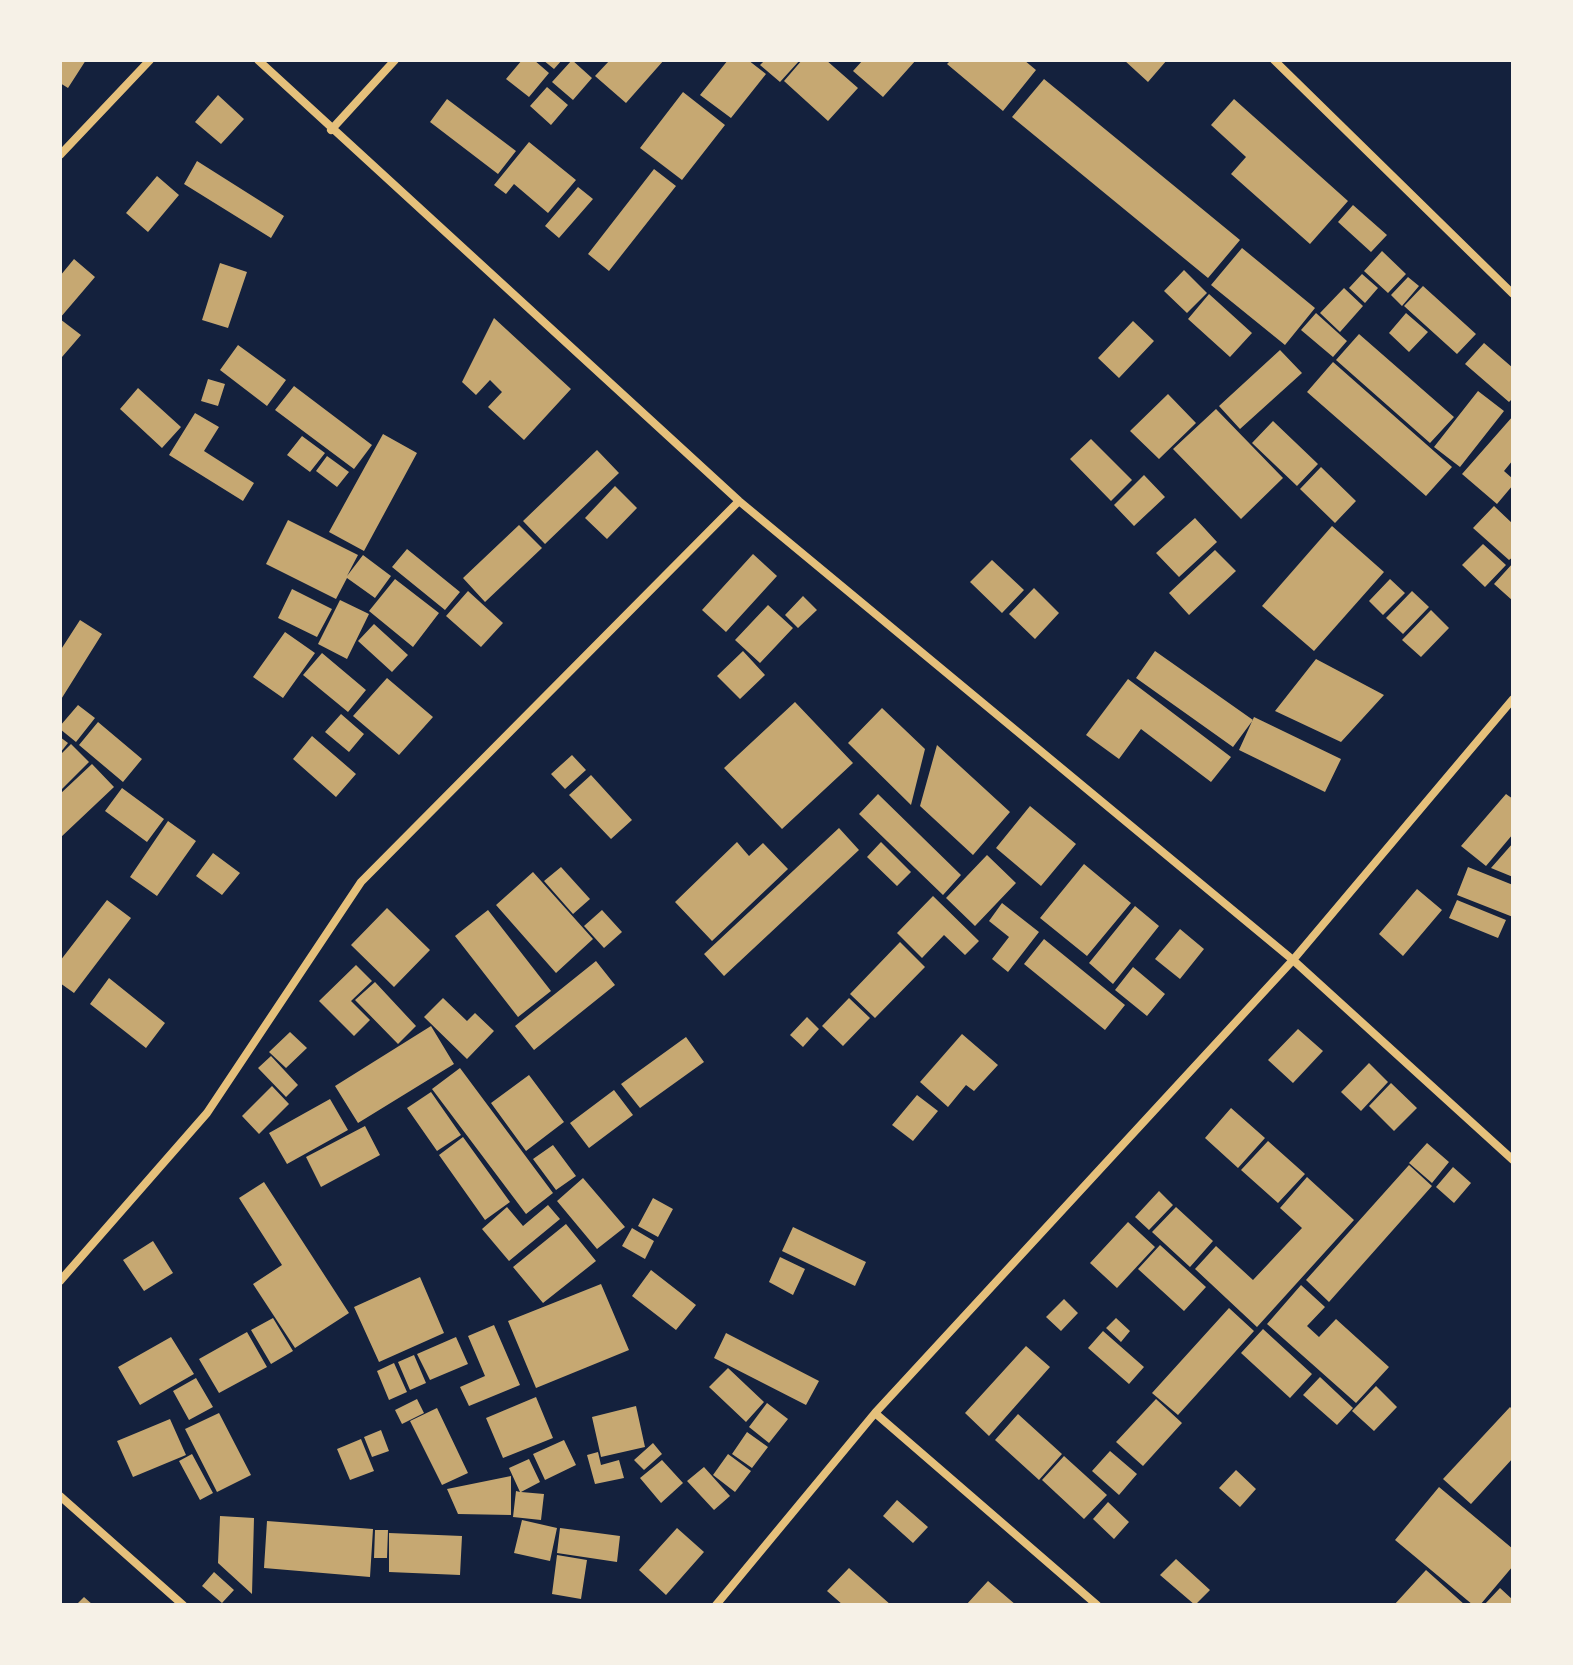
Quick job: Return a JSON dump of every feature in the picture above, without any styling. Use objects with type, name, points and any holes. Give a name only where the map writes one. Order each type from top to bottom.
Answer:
[{"type":"street","points":[[60,155],[150,60]]},
{"type":"street","points":[[258,60],[739,501],[1293,960],[1513,1160]]},
{"type":"street","points":[[331,130],[395,60]]},
{"type":"street","points":[[1275,60],[1513,294]]},
{"type":"street","points":[[60,1281],[207,1113],[361,882],[739,501]]},
{"type":"street","points":[[716,1605],[875,1413],[1293,960],[1513,699]]},
{"type":"street","points":[[875,1413],[1097,1605]]},
{"type":"street","points":[[60,1496],[183,1605]]},
{"type":"building","points":[[60,60],[86,60],[68,88],[60,83]]},
{"type":"building","points":[[522,60],[534,60],[549,73],[529,97],[506,79]]},
{"type":"building","points":[[543,60],[562,60],[554,69]]},
{"type":"building","points":[[572,60],[592,78],[573,100],[552,82]]},
{"type":"building","points":[[610,60],[664,60],[626,103],[595,76]]},
{"type":"building","points":[[728,60],[748,60],[766,74],[731,118],[700,95]]},
{"type":"building","points":[[765,60],[800,60],[780,82],[760,65]]},
{"type":"building","points":[[802,60],[826,60],[858,88],[828,121],[784,81]]},
{"type":"building","points":[[863,60],[916,60],[883,97],[853,71]]},
{"type":"building","points":[[951,60],[1024,60],[1036,70],[1003,111],[947,64]]},
{"type":"building","points":[[1124,60],[1167,60],[1148,82]]},
{"type":"building","points":[[1044,79],[1240,240],[1208,278],[1012,117]]},
{"type":"building","points":[[547,87],[568,105],[551,125],[530,106]]},
{"type":"building","points":[[683,92],[725,125],[682,180],[640,148]]},
{"type":"building","points":[[218,95],[244,119],[221,144],[195,122]]},
{"type":"building","points":[[447,99],[516,151],[498,174],[430,122]]},
{"type":"building","points":[[1234,99],[1348,201],[1310,244],[1231,174],[1246,157],[1211,125]]},
{"type":"building","points":[[529,142],[576,180],[548,213],[514,184],[506,194],[494,185]]},
{"type":"building","points":[[197,161],[284,216],[271,238],[184,184]]},
{"type":"building","points":[[654,169],[676,186],[609,271],[588,254]]},
{"type":"building","points":[[157,176],[179,195],[148,232],[126,213]]},
{"type":"building","points":[[578,187],[593,199],[559,238],[545,226]]},
{"type":"building","points":[[1353,205],[1387,235],[1371,252],[1338,222]]},
{"type":"building","points":[[1242,248],[1315,308],[1285,345],[1211,285]]},
{"type":"building","points":[[1382,251],[1406,274],[1388,293],[1364,271]]},
{"type":"building","points":[[74,259],[95,277],[60,318],[60,276]]},
{"type":"building","points":[[220,263],[247,272],[228,328],[202,320]]},
{"type":"building","points":[[1184,270],[1207,293],[1187,313],[1164,291]]},
{"type":"building","points":[[1362,274],[1378,288],[1365,303],[1349,288]]},
{"type":"building","points":[[1408,277],[1419,286],[1402,306],[1391,295]]},
{"type":"building","points":[[1423,286],[1476,334],[1457,354],[1404,306]]},
{"type":"building","points":[[1344,288],[1363,306],[1340,332],[1320,313]]},
{"type":"building","points":[[1209,294],[1252,333],[1230,357],[1188,319]]},
{"type":"building","points":[[1316,313],[1347,341],[1333,357],[1301,330]]},
{"type":"building","points":[[1406,313],[1428,332],[1409,352],[1389,333]]},
{"type":"building","points":[[494,318],[571,389],[524,440],[488,407],[502,392],[490,380],[476,395],[462,382]]},
{"type":"building","points":[[60,319],[81,335],[62,357],[60,355]]},
{"type":"building","points":[[1133,321],[1154,341],[1119,378],[1098,358]]},
{"type":"building","points":[[1359,334],[1454,417],[1430,443],[1336,360]]},
{"type":"building","points":[[1484,343],[1513,368],[1513,398],[1509,402],[1465,364]]},
{"type":"building","points":[[238,345],[286,380],[267,406],[220,370]]},
{"type":"building","points":[[1280,350],[1302,373],[1240,429],[1219,406]]},
{"type":"building","points":[[1333,362],[1452,467],[1426,496],[1307,392]]},
{"type":"building","points":[[208,379],[225,384],[218,406],[201,401]]},
{"type":"building","points":[[294,386],[372,445],[354,469],[275,410]]},
{"type":"building","points":[[138,388],[181,427],[162,448],[120,409]]},
{"type":"building","points":[[1478,391],[1504,411],[1460,467],[1434,447]]},
{"type":"building","points":[[1168,394],[1196,423],[1159,459],[1130,431]]},
{"type":"building","points":[[1216,409],[1283,478],[1241,519],[1173,449]]},
{"type":"building","points":[[195,413],[219,427],[204,451],[254,483],[243,501],[169,455]]},
{"type":"building","points":[[1513,416],[1513,460],[1504,471],[1513,479],[1513,485],[1497,504],[1462,474]]},
{"type":"building","points":[[1273,421],[1318,464],[1297,486],[1252,443]]},
{"type":"building","points":[[383,434],[417,453],[364,551],[329,532]]},
{"type":"building","points":[[302,436],[325,453],[310,472],[287,455]]},
{"type":"building","points":[[1091,439],[1132,480],[1111,501],[1070,459]]},
{"type":"building","points":[[597,450],[619,473],[545,544],[523,521]]},
{"type":"building","points":[[327,456],[349,472],[337,487],[316,471]]},
{"type":"building","points":[[1321,467],[1356,501],[1335,523],[1300,489]]},
{"type":"building","points":[[1144,475],[1165,497],[1134,526],[1114,505]]},
{"type":"building","points":[[615,486],[637,508],[607,539],[585,518]]},
{"type":"building","points":[[1494,506],[1513,524],[1513,557],[1509,560],[1473,528]]},
{"type":"building","points":[[1195,518],[1217,542],[1179,577],[1156,553]]},
{"type":"building","points":[[288,520],[358,555],[347,576],[363,555],[391,576],[375,598],[347,578],[336,599],[266,564]]},
{"type":"building","points":[[519,525],[542,548],[485,602],[463,578]]},
{"type":"building","points":[[1332,526],[1384,572],[1314,651],[1262,606]]},
{"type":"building","points":[[1483,544],[1506,565],[1485,587],[1462,565]]},
{"type":"building","points":[[407,549],[460,592],[445,610],[392,567]]},
{"type":"building","points":[[1215,550],[1236,571],[1189,615],[1169,593]]},
{"type":"building","points":[[753,554],[777,576],[726,632],[702,610]]},
{"type":"building","points":[[992,560],[1024,590],[1002,613],[970,582]]},
{"type":"building","points":[[1513,563],[1513,601],[1494,584]]},
{"type":"building","points":[[395,579],[439,613],[413,647],[369,611]]},
{"type":"building","points":[[1390,579],[1405,593],[1383,615],[1369,601]]},
{"type":"building","points":[[1034,588],[1059,613],[1035,639],[1009,614]]},
{"type":"building","points":[[292,589],[332,609],[317,637],[278,618]]},
{"type":"building","points":[[468,591],[503,623],[481,647],[446,616]]},
{"type":"building","points":[[1412,591],[1429,607],[1403,634],[1386,618]]},
{"type":"building","points":[[803,596],[817,610],[798,628],[785,615]]},
{"type":"building","points":[[340,600],[369,614],[347,659],[318,644]]},
{"type":"building","points":[[768,605],[793,628],[760,663],[735,640]]},
{"type":"building","points":[[1431,610],[1449,628],[1421,657],[1402,640]]},
{"type":"building","points":[[80,620],[102,634],[60,701],[60,651]]},
{"type":"building","points":[[374,624],[408,655],[392,672],[358,641]]},
{"type":"building","points":[[285,632],[315,653],[283,698],[253,677]]},
{"type":"building","points":[[743,651],[765,675],[740,699],[717,676]]},
{"type":"building","points":[[1155,651],[1253,720],[1233,747],[1136,678]]},
{"type":"building","points":[[322,653],[366,690],[348,712],[303,675]]},
{"type":"building","points":[[1316,659],[1384,695],[1341,742],[1275,711]]},
{"type":"building","points":[[387,678],[433,717],[399,755],[353,716]]},
{"type":"building","points":[[1128,679],[1231,757],[1211,782],[1141,729],[1119,759],[1086,735]]},
{"type":"building","points":[[795,702],[853,763],[782,829],[724,768]]},
{"type":"building","points":[[78,705],[95,718],[76,742],[60,726]]},
{"type":"building","points":[[882,708],[925,749],[911,805],[848,743]]},
{"type":"building","points":[[341,714],[364,734],[349,752],[325,732]]},
{"type":"building","points":[[1254,717],[1341,759],[1325,792],[1239,750]]},
{"type":"building","points":[[98,722],[142,759],[123,782],[79,745]]},
{"type":"building","points":[[312,736],[356,774],[336,797],[293,759]]},
{"type":"building","points":[[60,737],[68,743],[60,753]]},
{"type":"building","points":[[71,744],[89,762],[60,791],[60,755]]},
{"type":"building","points":[[937,745],[1010,812],[973,855],[920,806]]},
{"type":"building","points":[[572,755],[586,770],[565,789],[551,774]]},
{"type":"building","points":[[92,764],[114,787],[60,838],[60,794]]},
{"type":"building","points":[[591,775],[632,820],[611,839],[569,795]]},
{"type":"building","points":[[122,788],[164,819],[147,842],[105,811]]},
{"type":"building","points":[[878,794],[961,875],[943,895],[859,814]]},
{"type":"building","points":[[1506,794],[1513,799],[1513,834],[1486,866],[1461,846]]},
{"type":"building","points":[[1030,806],[1076,844],[1041,886],[996,848]]},
{"type":"building","points":[[168,821],[196,841],[157,896],[130,877]]},
{"type":"building","points":[[839,828],[859,850],[724,976],[704,954]]},
{"type":"building","points":[[737,842],[749,856],[763,843],[788,869],[712,941],[675,902]]},
{"type":"building","points":[[881,842],[911,872],[897,886],[867,857]]},
{"type":"building","points":[[1513,843],[1513,877],[1491,868]]},
{"type":"building","points":[[213,853],[240,873],[222,895],[196,876]]},
{"type":"building","points":[[987,855],[1016,883],[975,926],[946,898]]},
{"type":"building","points":[[1084,864],[1131,903],[1087,956],[1040,918]]},
{"type":"building","points":[[561,867],[590,899],[573,914],[544,881]]},
{"type":"building","points":[[1468,867],[1513,885],[1513,917],[1457,895]]},
{"type":"building","points":[[533,872],[593,939],[556,973],[496,905]]},
{"type":"building","points":[[1417,889],[1442,910],[1403,956],[1379,934]]},
{"type":"building","points":[[933,896],[979,941],[965,955],[944,935],[922,958],[897,933]]},
{"type":"building","points":[[107,900],[131,918],[74,993],[60,983],[60,961]]},
{"type":"building","points":[[1457,900],[1506,920],[1498,938],[1449,918]]},
{"type":"building","points":[[1002,903],[1039,932],[1008,972],[992,959],[1009,937],[989,921]]},
{"type":"building","points":[[1135,906],[1159,926],[1113,984],[1089,963]]},
{"type":"building","points":[[387,908],[430,950],[394,987],[351,945]]},
{"type":"building","points":[[488,910],[551,991],[518,1017],[455,936]]},
{"type":"building","points":[[602,910],[622,932],[604,948],[584,926]]},
{"type":"building","points":[[1180,929],[1204,949],[1180,979],[1155,959]]},
{"type":"building","points":[[1044,939],[1125,1005],[1105,1030],[1024,964]]},
{"type":"building","points":[[900,942],[925,967],[875,1018],[850,994]]},
{"type":"building","points":[[596,961],[615,985],[534,1050],[515,1026]]},
{"type":"building","points":[[356,965],[372,981],[351,1001],[370,1020],[354,1036],[319,1001]]},
{"type":"building","points":[[1133,967],[1165,994],[1147,1016],[1115,990]]},
{"type":"building","points":[[109,978],[165,1023],[146,1048],[90,1004]]},
{"type":"building","points":[[375,982],[416,1026],[398,1044],[355,1000]]},
{"type":"building","points":[[443,998],[467,1021],[475,1013],[494,1031],[467,1059],[424,1017]]},
{"type":"building","points":[[849,998],[870,1018],[843,1046],[822,1026]]},
{"type":"building","points":[[807,1017],[819,1029],[803,1047],[790,1035]]},
{"type":"building","points":[[431,1026],[454,1064],[358,1123],[335,1086]]},
{"type":"building","points":[[1298,1029],[1323,1051],[1293,1083],[1268,1060]]},
{"type":"building","points":[[290,1032],[307,1048],[286,1068],[269,1052]]},
{"type":"building","points":[[962,1034],[998,1065],[974,1091],[966,1085],[948,1107],[920,1082]]},
{"type":"building","points":[[686,1037],[704,1062],[640,1108],[621,1084]]},
{"type":"building","points":[[271,1056],[298,1085],[286,1097],[258,1068]]},
{"type":"building","points":[[1369,1063],[1388,1082],[1361,1111],[1341,1092]]},
{"type":"building","points":[[460,1068],[553,1193],[526,1214],[432,1089]]},
{"type":"building","points":[[529,1075],[564,1122],[526,1151],[491,1103]]},
{"type":"building","points":[[1391,1083],[1417,1108],[1394,1131],[1369,1106]]},
{"type":"building","points":[[272,1086],[289,1104],[259,1134],[242,1116]]},
{"type":"building","points":[[614,1090],[633,1115],[589,1148],[570,1123]]},
{"type":"building","points":[[431,1092],[461,1135],[437,1151],[407,1108]]},
{"type":"building","points":[[917,1095],[938,1111],[913,1141],[892,1125]]},
{"type":"building","points":[[330,1099],[348,1130],[287,1164],[269,1133]]},
{"type":"building","points":[[1231,1108],[1265,1138],[1238,1168],[1205,1138]]},
{"type":"building","points":[[365,1126],[380,1155],[321,1187],[306,1157]]},
{"type":"building","points":[[463,1137],[510,1202],[485,1220],[439,1155]]},
{"type":"building","points":[[1268,1141],[1305,1174],[1278,1203],[1241,1170]]},
{"type":"building","points":[[1427,1143],[1449,1162],[1432,1183],[1409,1163]]},
{"type":"building","points":[[553,1145],[576,1176],[556,1190],[533,1159]]},
{"type":"building","points":[[1409,1165],[1432,1186],[1329,1302],[1306,1280]]},
{"type":"building","points":[[1453,1167],[1471,1183],[1454,1203],[1436,1187]]},
{"type":"building","points":[[1307,1177],[1354,1220],[1257,1327],[1195,1269],[1216,1246],[1253,1280],[1302,1228],[1280,1208]]},
{"type":"building","points":[[583,1178],[625,1227],[597,1249],[557,1201]]},
{"type":"building","points":[[264,1182],[349,1313],[295,1348],[253,1284],[282,1265],[239,1198]]},
{"type":"building","points":[[1159,1191],[1173,1205],[1149,1230],[1135,1217]]},
{"type":"building","points":[[653,1198],[673,1209],[658,1237],[638,1226]]},
{"type":"building","points":[[548,1205],[560,1219],[509,1261],[482,1229],[507,1207],[523,1226]]},
{"type":"building","points":[[1176,1207],[1213,1241],[1190,1267],[1152,1232]]},
{"type":"building","points":[[1128,1222],[1155,1247],[1117,1288],[1090,1263]]},
{"type":"building","points":[[566,1224],[596,1261],[543,1303],[513,1267]]},
{"type":"building","points":[[793,1227],[866,1262],[855,1286],[782,1251]]},
{"type":"building","points":[[632,1228],[654,1241],[645,1259],[622,1246]]},
{"type":"building","points":[[153,1241],[173,1273],[144,1291],[123,1260]]},
{"type":"building","points":[[1160,1245],[1206,1287],[1184,1311],[1138,1269]]},
{"type":"building","points":[[780,1257],[805,1269],[793,1295],[769,1282]]},
{"type":"building","points":[[651,1270],[696,1305],[676,1330],[632,1296]]},
{"type":"building","points":[[420,1277],[444,1333],[379,1362],[354,1307]]},
{"type":"building","points":[[601,1284],[629,1350],[536,1388],[508,1321]]},
{"type":"building","points":[[1301,1285],[1325,1307],[1307,1326],[1319,1337],[1336,1319],[1389,1367],[1356,1403],[1267,1324]]},
{"type":"building","points":[[1064,1299],[1078,1313],[1061,1331],[1046,1317]]},
{"type":"building","points":[[1229,1308],[1254,1331],[1178,1415],[1152,1393]]},
{"type":"building","points":[[273,1318],[293,1351],[271,1364],[251,1330]]},
{"type":"building","points":[[1116,1318],[1130,1331],[1121,1342],[1106,1328]]},
{"type":"building","points":[[494,1325],[520,1385],[469,1406],[460,1387],[485,1376],[468,1336]]},
{"type":"building","points":[[1263,1329],[1312,1374],[1290,1398],[1241,1353]]},
{"type":"building","points":[[1103,1331],[1144,1367],[1129,1384],[1088,1348]]},
{"type":"building","points":[[247,1332],[267,1367],[219,1393],[199,1359]]},
{"type":"building","points":[[726,1333],[819,1381],[806,1405],[714,1358]]},
{"type":"building","points":[[171,1337],[194,1374],[140,1405],[118,1367]]},
{"type":"building","points":[[456,1337],[468,1364],[430,1380],[417,1354]]},
{"type":"building","points":[[1026,1346],[1050,1367],[989,1436],[965,1413]]},
{"type":"building","points":[[414,1355],[426,1383],[410,1390],[398,1362]]},
{"type":"building","points":[[394,1363],[407,1392],[389,1400],[377,1371]]},
{"type":"building","points":[[728,1368],[764,1402],[746,1422],[709,1387]]},
{"type":"building","points":[[1320,1377],[1353,1408],[1337,1425],[1303,1395]]},
{"type":"building","points":[[196,1378],[213,1407],[189,1420],[173,1391]]},
{"type":"building","points":[[1376,1386],[1397,1407],[1374,1431],[1352,1411]]},
{"type":"building","points":[[536,1397],[553,1438],[503,1458],[486,1418]]},
{"type":"building","points":[[417,1399],[424,1413],[402,1424],[395,1410]]},
{"type":"building","points":[[1156,1399],[1182,1423],[1143,1466],[1116,1442]]},
{"type":"building","points":[[767,1403],[788,1419],[769,1443],[749,1427]]},
{"type":"building","points":[[636,1406],[645,1447],[601,1457],[592,1417]]},
{"type":"building","points":[[1510,1407],[1513,1410],[1513,1458],[1471,1504],[1443,1479]]},
{"type":"building","points":[[437,1408],[468,1473],[442,1485],[410,1421]]},
{"type":"building","points":[[219,1413],[251,1475],[217,1492],[185,1429]]},
{"type":"building","points":[[1018,1414],[1062,1454],[1039,1480],[995,1440]]},
{"type":"building","points":[[170,1419],[186,1455],[133,1477],[117,1441]]},
{"type":"building","points":[[381,1430],[389,1451],[372,1457],[364,1437]]},
{"type":"building","points":[[747,1432],[768,1447],[752,1468],[732,1454]]},
{"type":"building","points":[[361,1439],[374,1471],[350,1480],[337,1449]]},
{"type":"building","points":[[564,1440],[576,1465],[545,1480],[533,1454]]},
{"type":"building","points":[[653,1443],[662,1454],[644,1470],[634,1460]]},
{"type":"building","points":[[1110,1451],[1137,1474],[1119,1495],[1092,1471]]},
{"type":"building","points":[[598,1452],[601,1465],[619,1460],[624,1478],[595,1484],[587,1455]]},
{"type":"building","points":[[192,1454],[213,1493],[200,1500],[179,1461]]},
{"type":"building","points":[[728,1454],[751,1471],[735,1492],[713,1475]]},
{"type":"building","points":[[1064,1456],[1107,1495],[1084,1519],[1042,1480]]},
{"type":"building","points":[[529,1459],[540,1482],[521,1492],[544,1494],[541,1520],[513,1517],[516,1491],[520,1492],[509,1468]]},
{"type":"building","points":[[662,1460],[683,1483],[661,1503],[640,1478]]},
{"type":"building","points":[[704,1467],[730,1496],[714,1510],[687,1481]]},
{"type":"building","points":[[1236,1470],[1256,1489],[1240,1507],[1219,1488]]},
{"type":"building","points":[[511,1476],[511,1515],[458,1514],[447,1489]]},
{"type":"building","points":[[1439,1487],[1513,1549],[1513,1566],[1480,1605],[1473,1605],[1395,1540]]},
{"type":"building","points":[[897,1500],[928,1527],[913,1543],[883,1516]]},
{"type":"building","points":[[1108,1502],[1129,1522],[1114,1539],[1093,1519]]},
{"type":"building","points":[[220,1516],[254,1518],[252,1594],[218,1563]]},
{"type":"building","points":[[522,1520],[557,1528],[550,1561],[514,1553]]},
{"type":"building","points":[[267,1521],[373,1529],[370,1577],[264,1568]]},
{"type":"building","points":[[560,1528],[620,1536],[617,1562],[557,1553]]},
{"type":"building","points":[[677,1528],[704,1552],[666,1595],[639,1570]]},
{"type":"building","points":[[375,1530],[388,1530],[387,1558],[374,1558]]},
{"type":"building","points":[[389,1533],[462,1536],[460,1575],[389,1572]]},
{"type":"building","points":[[557,1555],[587,1560],[581,1599],[552,1594]]},
{"type":"building","points":[[1176,1559],[1210,1590],[1195,1605],[1160,1575]]},
{"type":"building","points":[[849,1568],[891,1605],[843,1605],[827,1591]]},
{"type":"building","points":[[1426,1570],[1465,1605],[1394,1605]]},
{"type":"building","points":[[214,1572],[234,1590],[222,1603],[202,1586]]},
{"type":"building","points":[[988,1581],[1016,1605],[966,1605]]},
{"type":"building","points":[[1500,1588],[1513,1600],[1513,1605],[1484,1605]]},
{"type":"building","points":[[84,1597],[93,1605],[76,1605]]}]
